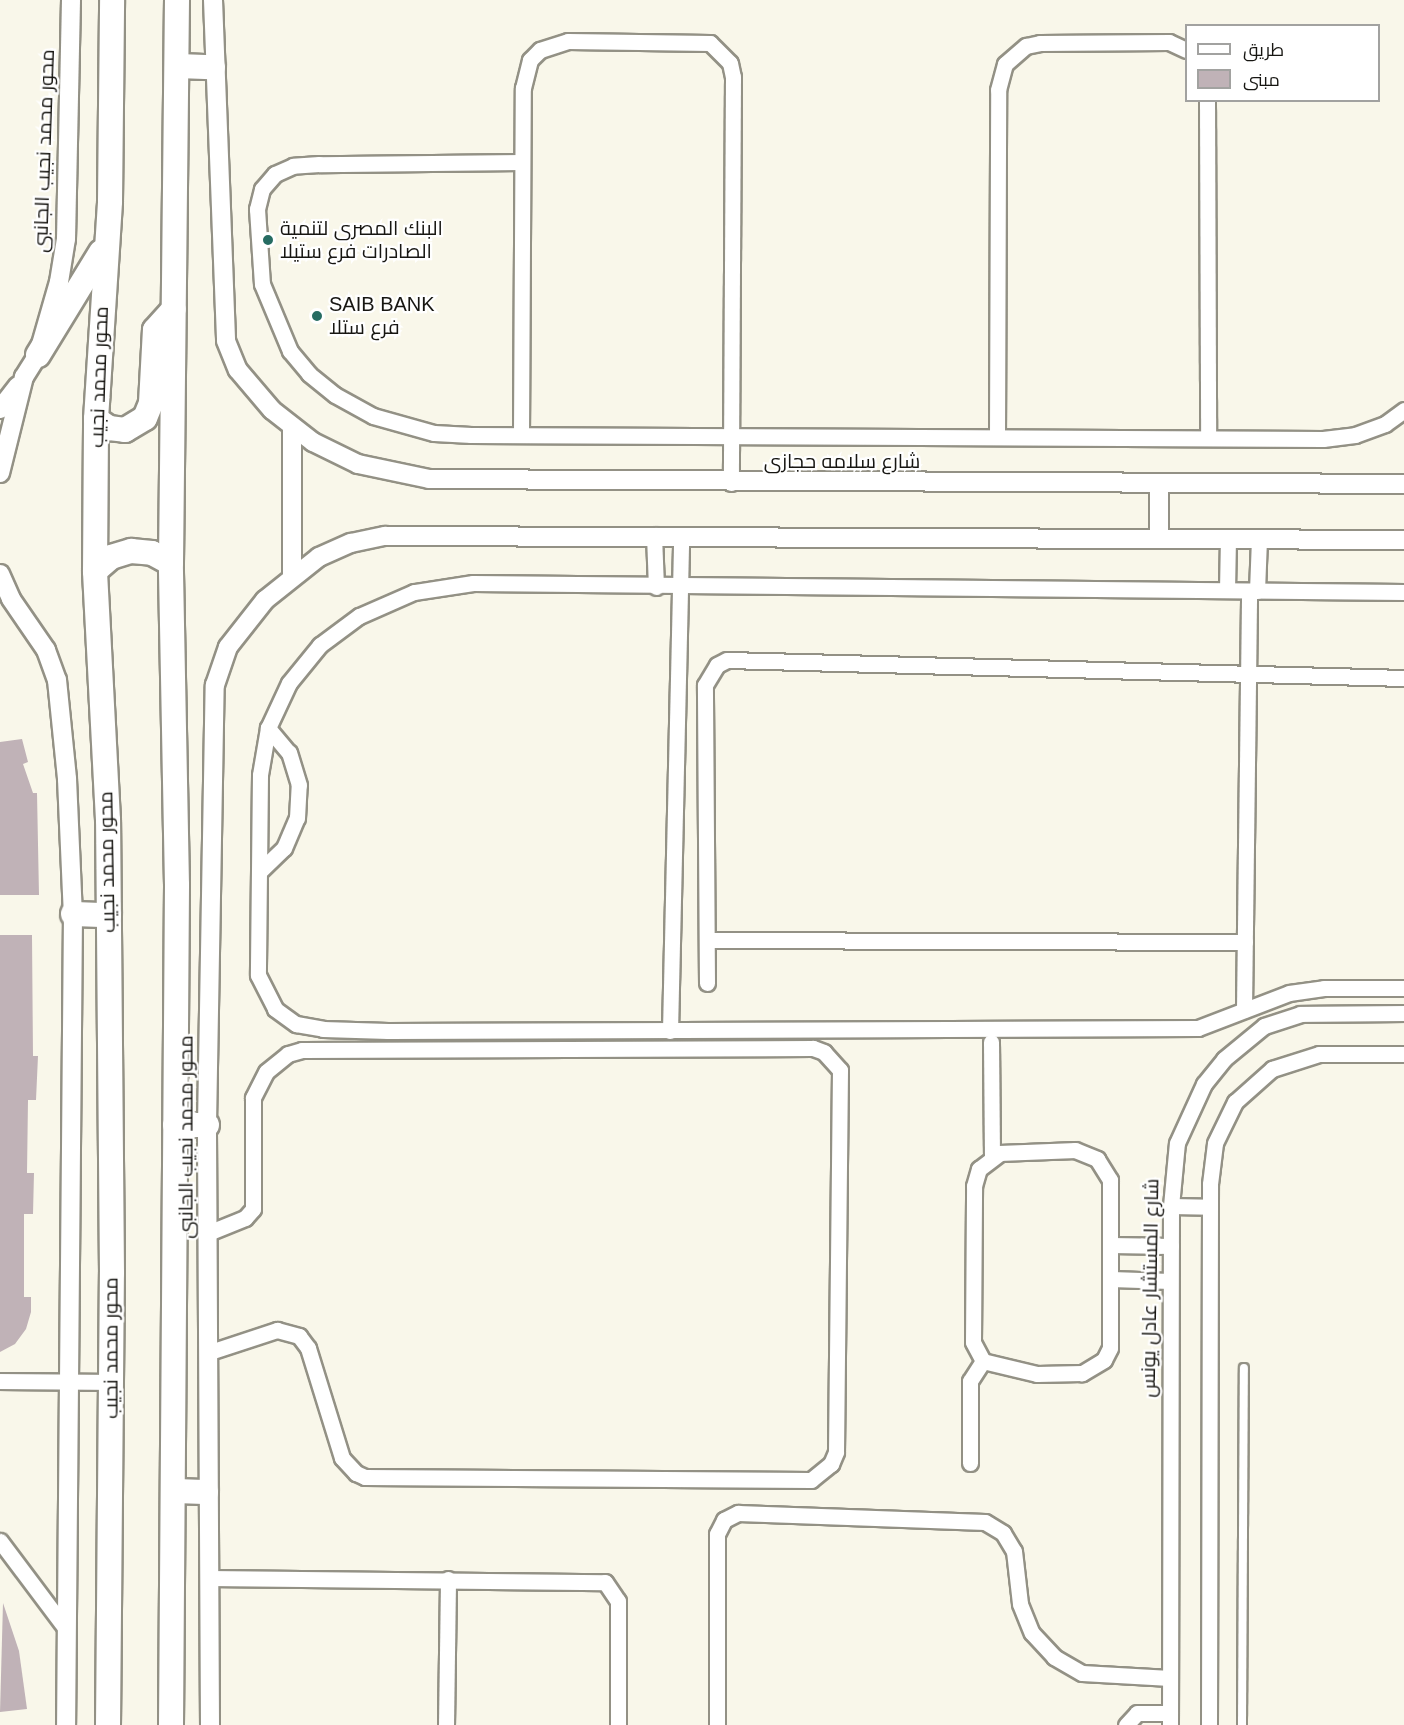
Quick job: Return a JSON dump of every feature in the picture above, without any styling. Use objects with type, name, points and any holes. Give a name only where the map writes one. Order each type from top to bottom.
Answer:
[{"type":"main road","name":"محور محمد نجيب","points":[[108,1725],[111,1382],[109,915],[95,571],[96,419],[106,242],[112,0]]},
{"type":"main road","points":[[171,1725],[176,1125],[171,563],[177,0]]},
{"type":"main road","points":[[177,66],[213,67]]},
{"type":"main road","points":[[38,354],[80,291],[106,242]]},
{"type":"main road","points":[[96,419],[109,428],[124,430],[145,418],[151,404],[155,330],[174,309]]},
{"type":"main road","points":[[95,571],[111,557],[131,551],[152,553],[171,563]]},
{"type":"main road","points":[[73,914],[109,915]]},
{"type":"main road","points":[[176,1125],[207,1125]]},
{"type":"main road","points":[[174,1491],[206,1492]]},
{"type":"street","name":"محور محمد نجيب الجانبى","points":[[0,473],[24,377],[38,354],[59,282],[66,239],[71,0]]},
{"type":"street","points":[[213,0],[213,67],[226,341],[245,381],[292,427],[292,576]]},
{"type":"street","points":[[521,435],[522,162],[525,74],[540,50],[567,41],[696,40],[722,51],[733,77],[730,483]]},
{"type":"street","points":[[997,437],[998,90],[1005,64],[1026,46],[1040,43],[1168,42],[1185,50]]},
{"type":"street","points":[[1207,102],[1208,438]]},
{"type":"street","points":[[522,162],[293,166],[275,174],[262,189],[257,231],[262,284],[277,326],[296,358],[335,395],[400,427],[434,433],[1323,439],[1355,435],[1385,424],[1404,410]]},
{"type":"street","points":[[0,409],[24,377]]},
{"type":"street","name":"شارع سلامه حجازى","points":[[292,427],[336,455],[405,477],[730,483],[1404,484]]},
{"type":"street","points":[[1159,485],[1159,538]]},
{"type":"street","points":[[654,535],[656,586]]},
{"type":"street","points":[[292,576],[334,549],[385,536],[681,535],[1404,540]]},
{"type":"street","points":[[670,1031],[681,535]]},
{"type":"street","points":[[1227,590],[1228,538]]},
{"type":"street","points":[[1244,1010],[1248,673],[1259,538]]},
{"type":"street","points":[[0,574],[5,596],[46,650],[61,695],[73,914],[66,1725]]},
{"type":"street","name":"محور محمد نجيب الجانبى","points":[[210,1725],[206,1492],[207,1125],[215,685],[239,630],[292,576]]},
{"type":"street","points":[[1404,592],[473,583],[414,592],[359,616],[320,645],[289,683],[268,728],[260,775],[258,975],[275,1009],[296,1024],[323,1029],[388,1031],[1198,1028],[1289,993],[1324,988],[1404,988]]},
{"type":"street","points":[[707,983],[705,685],[717,665],[727,660],[1404,678]]},
{"type":"street","points":[[260,871],[284,848],[297,818],[299,785],[289,753],[268,728]]},
{"type":"street","points":[[707,940],[1245,942]]},
{"type":"street","name":"شارع المستشار عادل يونس","points":[[1170,1719],[1171,1174],[1188,1113],[1210,1076],[1247,1037],[1264,1026],[1300,1014],[1404,1013]]},
{"type":"street","points":[[991,1042],[992,1156]]},
{"type":"street","points":[[207,1353],[277,1330],[299,1336],[308,1348],[342,1458],[356,1473],[365,1477],[811,1480],[831,1464],[836,1452],[840,1070],[829,1056],[813,1048],[302,1050],[288,1054],[266,1072],[253,1098],[252,1209],[245,1218],[208,1233]]},
{"type":"street","points":[[1209,1725],[1210,1207],[1215,1143],[1235,1102],[1252,1084],[1295,1059],[1319,1054],[1404,1054]]},
{"type":"street","points":[[1075,1150],[1097,1159],[1110,1180],[1111,1245],[1110,1348],[1094,1368],[1082,1373],[1037,1374],[983,1361],[973,1342],[974,1186],[979,1169],[992,1156],[1010,1151],[1075,1150]]},
{"type":"street","points":[[1171,1206],[1210,1207]]},
{"type":"street","points":[[1111,1245],[1171,1246]]},
{"type":"street","points":[[1111,1279],[1170,1281]]},
{"type":"street","points":[[970,1463],[970,1381],[983,1361]]},
{"type":"street","points":[[0,1381],[111,1382]]},
{"type":"street","points":[[717,1725],[717,1534],[724,1520],[738,1513],[986,1522],[1003,1533],[1014,1551],[1020,1604],[1032,1633],[1054,1657],[1082,1673],[1170,1678]]},
{"type":"street","points":[[0,1541],[66,1629]]},
{"type":"street","points":[[208,1578],[596,1580],[612,1587],[618,1601],[618,1725]]},
{"type":"street","points":[[446,1725],[448,1579]]},
{"type":"street","points":[[1126,1725],[1137,1713],[1170,1719]]},
{"type":"lane","points":[[1242,1725],[1244,1368]]},
{"type":"building","points":[[22,739],[28,762],[23,764],[33,793],[37,793],[39,895],[0,895],[0,742]]},
{"type":"building","points":[[0,935],[32,935],[33,1056],[38,1056],[36,1100],[28,1100],[27,1173],[34,1173],[33,1214],[24,1214],[24,1297],[31,1297],[31,1312],[26,1329],[15,1344],[0,1352]]},
{"type":"building","points":[[3,1603],[19,1651],[27,1709],[0,1712]]},
{"type":"place","name":"البنك المصرى لتنمية الصادرات فرع ستيلا","points":[[268,240]]},
{"type":"place","name":"SAIB BANK فرع ستلا","points":[[317,316]]}]
